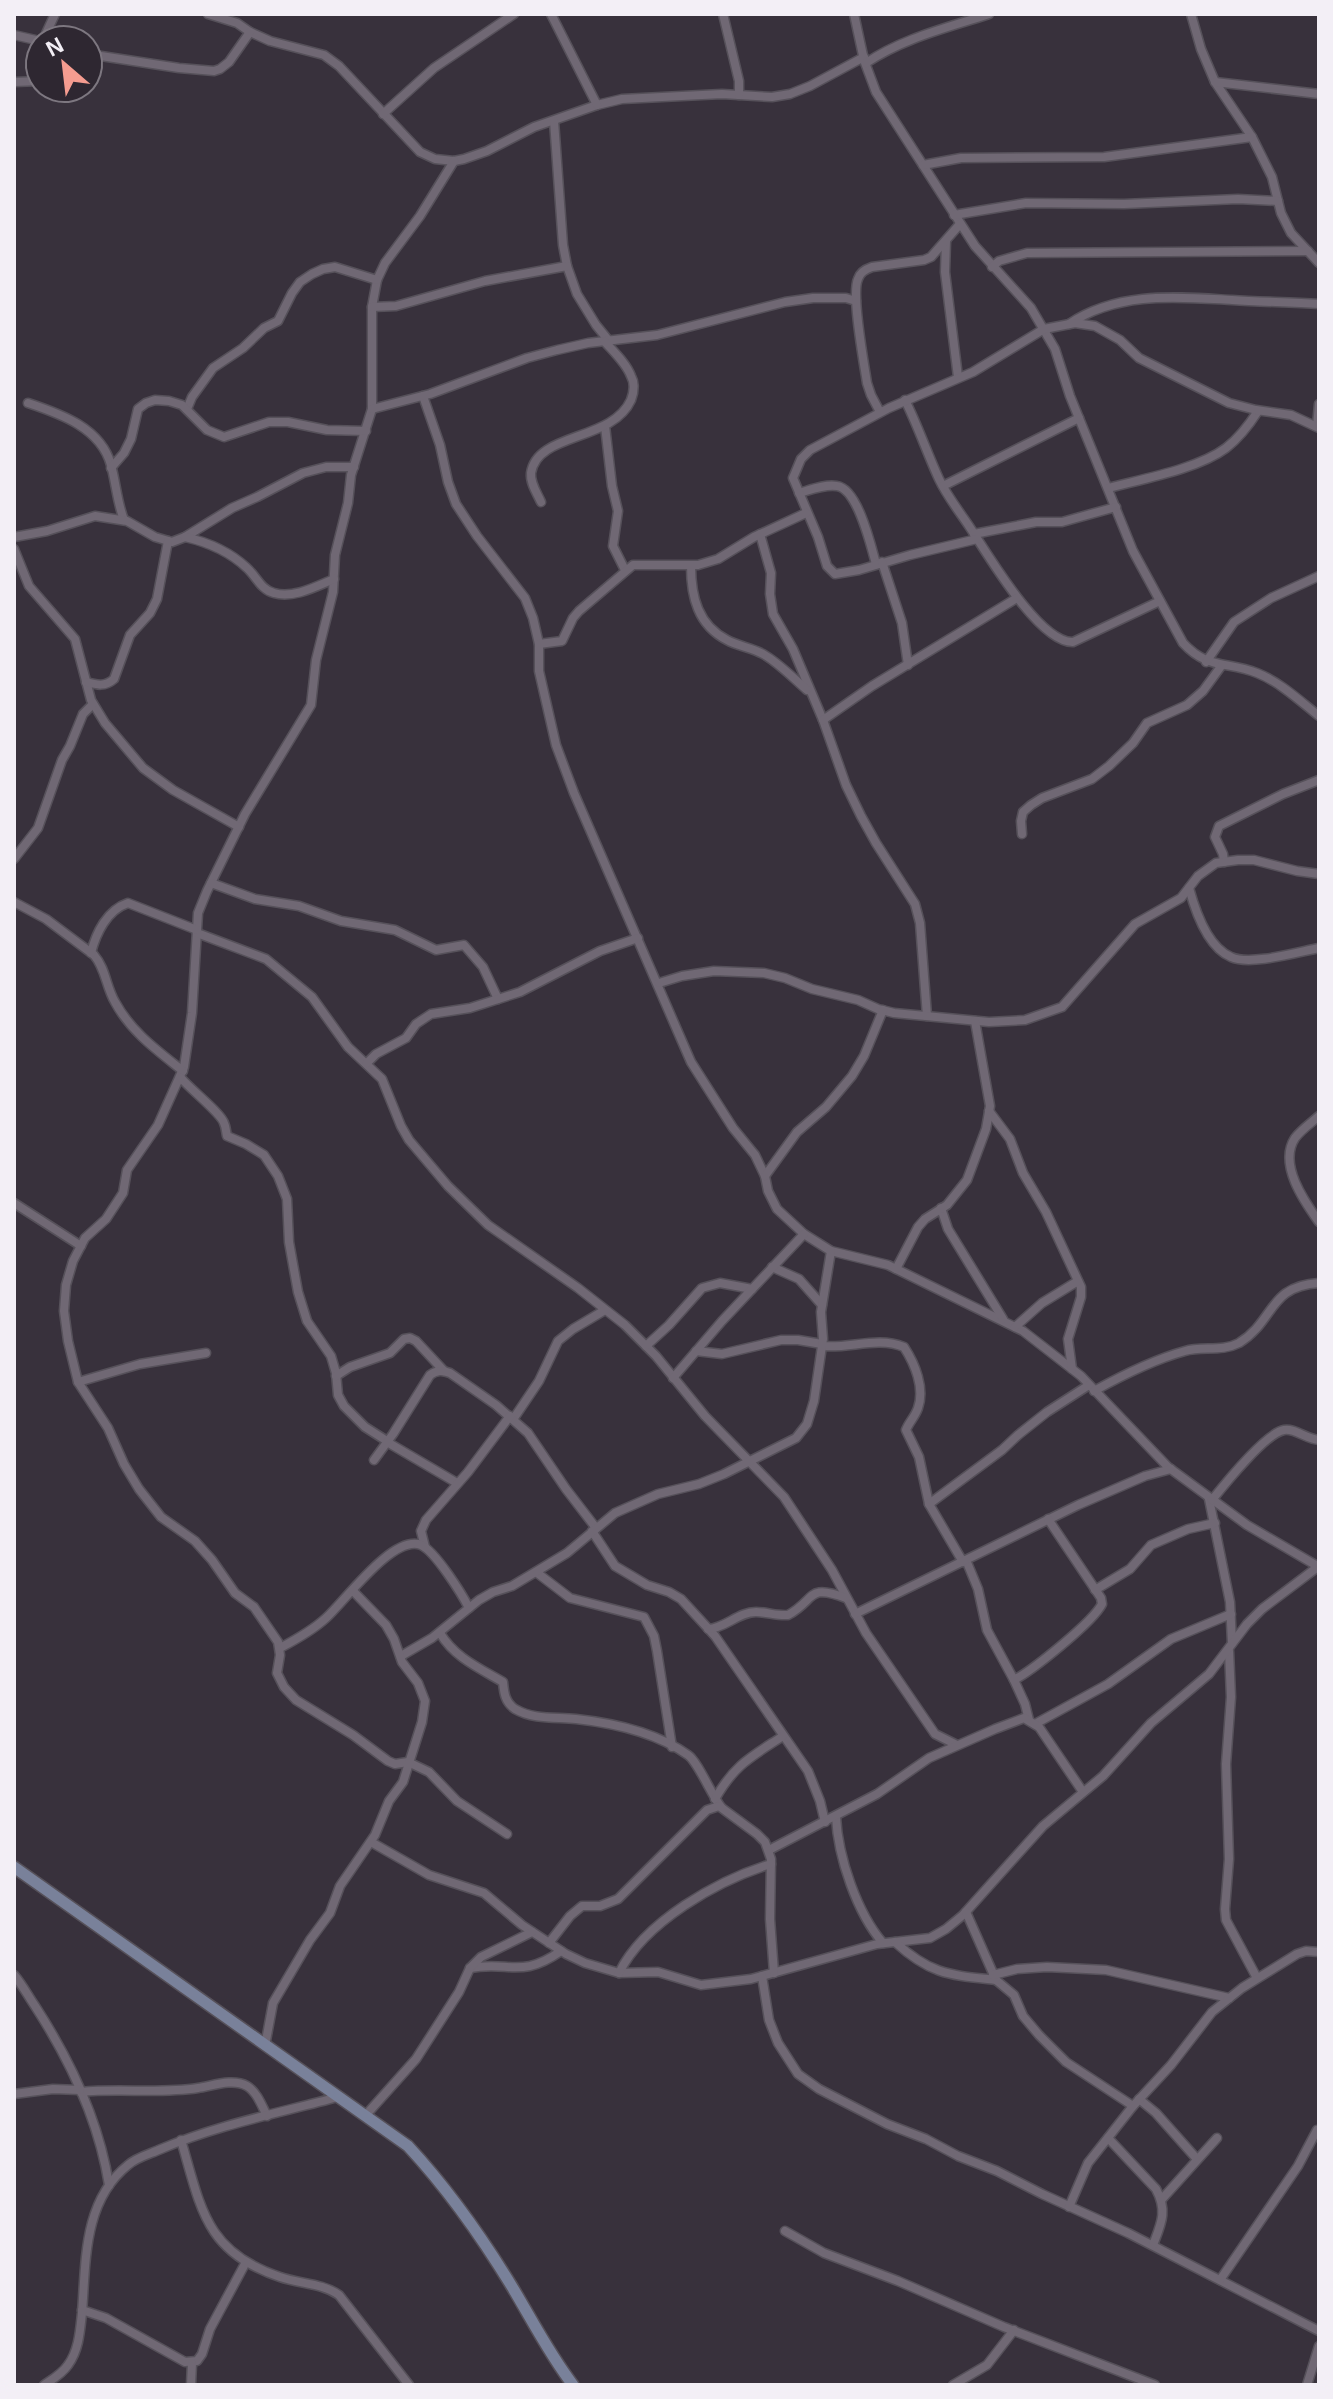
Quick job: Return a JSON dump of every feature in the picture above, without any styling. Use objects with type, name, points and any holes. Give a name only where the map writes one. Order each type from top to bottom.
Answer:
[{"type":"street","points":[[208,14],[238,18],[250,32],[270,41],[330,58],[420,152],[435,159],[454,161],[487,151],[534,127],[622,99],[691,94],[772,97],[790,94],[906,41],[989,14]]},
{"type":"street","points":[[383,114],[434,68],[514,14]]},
{"type":"street","points":[[551,14],[597,105]]},
{"type":"street","points":[[723,14],[739,81],[739,95]]},
{"type":"street","points":[[854,14],[876,92],[960,224],[992,267],[1031,308],[1055,349],[1079,418],[1133,551],[1183,643],[1206,662],[1239,668],[1268,678],[1319,716]]},
{"type":"street","points":[[1191,14],[1215,82],[1252,137],[1272,177],[1291,233],[1319,263]]},
{"type":"street","points":[[104,59],[214,71],[229,62],[250,32]]},
{"type":"street","points":[[1215,82],[1319,94]]},
{"type":"street","points":[[541,502],[531,473],[542,452],[605,426],[622,414],[634,392],[631,374],[577,294],[567,266],[554,121]]},
{"type":"street","points":[[923,165],[961,158],[1104,157],[1252,137]]},
{"type":"street","points":[[454,161],[420,216],[385,263],[377,280],[372,307],[372,409],[354,467],[335,555],[334,579],[326,627],[316,660],[311,705],[239,827],[198,913],[191,1025],[182,1074],[158,1125],[127,1170],[123,1193],[106,1219],[85,1238],[73,1261],[66,1285],[64,1311],[78,1382],[108,1428],[124,1464],[161,1517],[195,1541],[235,1593],[254,1607],[280,1648],[277,1673],[284,1687],[296,1700],[388,1761],[409,1763],[429,1772],[457,1801],[507,1834]]},
{"type":"street","points":[[954,215],[1026,203],[1278,201]]},
{"type":"street","points":[[880,412],[867,383],[856,281],[865,269],[931,257],[960,224]]},
{"type":"street","points":[[946,241],[945,272],[958,377]]},
{"type":"street","points":[[992,267],[999,261],[1027,253],[1308,251]]},
{"type":"street","points":[[372,307],[396,306],[485,281],[567,266]]},
{"type":"street","points":[[187,409],[213,368],[243,348],[264,328],[278,321],[300,282],[323,269],[335,267],[377,280]]},
{"type":"street","points":[[1069,324],[1084,314],[1134,299],[1201,297],[1319,304]]},
{"type":"street","points":[[372,409],[423,396],[527,358],[588,343],[657,335],[785,302],[824,298],[856,301]]},
{"type":"street","points":[[1116,507],[1062,522],[1036,522],[975,536],[835,574],[827,566],[793,478],[810,450],[905,400],[973,372],[1044,329],[1069,324],[1095,326],[1120,340],[1139,358],[1229,403],[1291,415],[1318,427],[1319,404]]},
{"type":"street","points":[[371,1842],[429,1875],[484,1893],[561,1951],[585,1963],[619,1973],[658,1972],[701,1985],[762,1976],[883,1943],[930,1938],[966,1912],[1028,1841],[1118,1760],[1151,1723],[1209,1674],[1262,1609],[1319,1567],[1247,1525],[1171,1469],[1072,1369],[1015,1327],[896,1269],[869,1259],[831,1251],[804,1234],[777,1209],[755,1155],[733,1128],[691,1062],[556,745],[539,671],[539,644],[525,598],[456,504],[423,396]]},
{"type":"street","points":[[905,400],[943,486],[1017,598],[1053,635],[1064,643],[1073,642],[1160,601]]},
{"type":"street","points":[[111,468],[124,453],[131,439],[135,415],[146,403],[169,401],[182,405],[207,430],[224,437],[269,422],[288,422],[327,430],[366,431]]},
{"type":"street","points":[[28,403],[79,424],[102,444],[124,520]]},
{"type":"street","points":[[1108,488],[1211,458],[1236,440],[1258,411]]},
{"type":"street","points":[[943,486],[1079,418]]},
{"type":"street","points":[[605,426],[618,511],[613,546],[625,570]]},
{"type":"street","points":[[14,537],[47,531],[95,516],[124,520],[168,541],[185,537],[232,508],[303,473],[326,467],[354,467]]},
{"type":"street","points":[[799,493],[841,486],[854,501],[902,623],[908,665]]},
{"type":"street","points":[[539,644],[562,641],[573,618],[633,565],[691,566],[718,559],[760,534],[806,513]]},
{"type":"street","points":[[760,534],[771,573],[773,614],[793,649],[861,816],[915,904],[920,923],[927,1016]]},
{"type":"street","points":[[185,537],[204,541],[239,562],[263,588],[272,593],[286,595],[334,579]]},
{"type":"street","points":[[86,682],[100,686],[114,679],[130,635],[150,613],[157,599],[168,541]]},
{"type":"street","points":[[14,549],[29,586],[75,639],[93,704],[105,723],[143,768],[173,790],[239,827]]},
{"type":"street","points":[[691,566],[696,609],[712,630],[728,641],[764,655],[811,693]]},
{"type":"street","points":[[1206,662],[1234,622],[1271,598],[1319,576]]},
{"type":"street","points":[[823,720],[1017,598]]},
{"type":"street","points":[[1022,834],[1023,812],[1031,805],[1100,773],[1122,755],[1147,723],[1187,705],[1203,691],[1222,665]]},
{"type":"street","points":[[14,859],[38,828],[62,760],[83,714],[93,704]]},
{"type":"street","points":[[1224,862],[1215,837],[1219,826],[1319,780]]},
{"type":"street","points":[[659,983],[714,971],[764,973],[883,1010],[975,1021],[1025,1020],[1062,1007],[1135,924],[1172,904],[1207,868],[1224,862],[1254,860],[1319,874]]},
{"type":"street","points":[[211,883],[255,899],[299,906],[341,921],[395,930],[436,950],[464,945],[483,967],[498,999]]},
{"type":"street","points":[[1189,888],[1210,937],[1227,956],[1235,959],[1268,959],[1319,948]]},
{"type":"street","points":[[14,902],[46,919],[91,953],[100,963],[123,1017],[182,1074],[193,1092],[220,1116],[227,1136],[264,1155],[278,1176],[287,1199],[289,1242],[301,1307],[313,1332],[331,1356],[338,1395],[352,1416],[365,1427],[457,1483]]},
{"type":"street","points":[[91,953],[94,940],[109,916],[123,904],[137,906],[266,959],[312,997],[348,1047],[382,1079],[409,1140],[448,1186],[488,1225],[625,1325],[795,1511],[866,1633],[935,1734],[957,1745]]},
{"type":"street","points":[[367,1063],[376,1054],[406,1038],[416,1024],[431,1014],[470,1008],[520,992],[600,951],[638,938]]},
{"type":"street","points":[[765,1176],[797,1132],[826,1107],[852,1076],[883,1010]]},
{"type":"street","points":[[896,1269],[918,1227],[955,1196],[967,1180],[986,1129],[988,1089],[975,1021]]},
{"type":"street","points":[[989,1111],[1010,1139],[1023,1173],[1046,1212],[1078,1281],[1081,1297],[1068,1339],[1072,1369]]},
{"type":"street","points":[[1319,1116],[1295,1139],[1289,1152],[1293,1181],[1319,1222]]},
{"type":"street","points":[[14,1203],[81,1246]]},
{"type":"street","points":[[941,1208],[954,1240],[1004,1321]]},
{"type":"street","points":[[673,1378],[804,1234]]},
{"type":"street","points":[[401,1656],[440,1633],[493,1592],[512,1586],[567,1553],[615,1513],[658,1494],[699,1484],[796,1438],[814,1401],[822,1345],[822,1305],[831,1251]]},
{"type":"street","points":[[772,1267],[799,1279],[822,1305]]},
{"type":"street","points":[[1015,1327],[1042,1303],[1078,1281]]},
{"type":"street","points":[[646,1346],[702,1288],[720,1283],[752,1289]]},
{"type":"street","points":[[929,1504],[1033,1423],[1092,1388],[1184,1351],[1233,1346],[1256,1328],[1278,1299],[1292,1288],[1319,1283]]},
{"type":"street","points":[[425,1549],[421,1531],[426,1520],[539,1381],[558,1341],[605,1310]]},
{"type":"street","points":[[336,1376],[350,1367],[384,1356],[404,1339],[410,1338],[444,1371]]},
{"type":"street","points":[[696,1351],[722,1354],[781,1340],[838,1347],[868,1342],[904,1347],[919,1382],[921,1395],[917,1412],[906,1430],[919,1457],[929,1504],[978,1589],[987,1630],[1032,1722],[1083,1792]]},
{"type":"street","points":[[78,1382],[140,1364],[206,1353]]},
{"type":"street","points":[[374,1460],[430,1375],[437,1370],[450,1373],[512,1417],[536,1442],[615,1566],[647,1585],[681,1599],[708,1629],[808,1771],[825,1822]]},
{"type":"street","points":[[1210,1499],[1256,1450],[1280,1431],[1288,1429],[1306,1439],[1319,1440]]},
{"type":"street","points":[[855,1614],[1115,1488],[1171,1469]]},
{"type":"street","points":[[1210,1499],[1231,1614],[1231,1697],[1226,1764],[1229,1863],[1226,1920],[1257,1978]]},
{"type":"street","points":[[1014,1680],[1042,1661],[1102,1604],[1048,1519]]},
{"type":"street","points":[[1095,1590],[1130,1569],[1151,1545],[1188,1529],[1215,1523]]},
{"type":"street","points":[[280,1648],[325,1620],[380,1562],[404,1546],[421,1545],[450,1577],[469,1608]]},
{"type":"street","points":[[536,1572],[570,1598],[644,1617],[654,1636],[672,1747]]},
{"type":"street","points":[[265,2047],[273,2003],[310,1940],[330,1913],[340,1886],[371,1842],[389,1801],[403,1782],[422,1722],[425,1701],[418,1683],[406,1669],[386,1625],[353,1591]]},
{"type":"street","points":[[708,1629],[723,1627],[737,1618],[756,1612],[788,1615],[815,1593],[824,1591],[846,1598]]},
{"type":"street","points":[[1032,1722],[1108,1684],[1171,1639],[1231,1614]]},
{"type":"street","points":[[440,1633],[447,1646],[457,1655],[503,1682],[505,1697],[513,1707],[533,1717],[572,1719],[620,1727],[691,1757],[721,1807],[757,1834],[769,1850],[774,1973]]},
{"type":"street","points":[[769,1850],[877,1794],[929,1758],[1015,1721],[1024,1718],[1032,1722]]},
{"type":"street","points":[[715,1799],[726,1780],[743,1763],[783,1736]]},
{"type":"street","points":[[549,1943],[582,1906],[600,1906],[618,1899],[707,1810],[721,1807]]},
{"type":"street","points":[[836,1817],[840,1855],[865,1917],[883,1943]]},
{"type":"street","points":[[619,1973],[640,1943],[694,1899],[738,1876],[771,1864]]},
{"type":"street","points":[[14,1867],[408,2146],[435,2176],[509,2281],[567,2383]]},
{"type":"street","points":[[966,1912],[995,1978],[1014,1995],[1023,2016],[1055,2053],[1156,2113],[1196,2158]]},
{"type":"street","points":[[365,2116],[416,2059],[459,1992],[470,1968],[481,1957],[532,1932]]},
{"type":"street","points":[[895,1942],[925,1966],[946,1974],[995,1978],[1017,1969],[1106,1970],[1229,1998]]},
{"type":"street","points":[[470,1968],[522,1969],[537,1965],[561,1951]]},
{"type":"street","points":[[1069,2207],[1088,2163],[1212,2012],[1257,1978],[1297,1954],[1319,1952]]},
{"type":"street","points":[[14,1975],[55,2036],[81,2091],[106,2166],[109,2186]]},
{"type":"street","points":[[762,1976],[769,2020],[787,2060],[798,2074],[819,2089],[887,2124],[997,2171],[1153,2245],[1319,2331]]},
{"type":"street","points":[[14,2094],[53,2089],[175,2091],[237,2083],[247,2086],[257,2096],[267,2116]]},
{"type":"street","points":[[44,2385],[60,2375],[69,2364],[80,2335],[84,2255],[92,2223],[115,2176],[130,2162],[181,2140],[338,2097]]},
{"type":"street","points":[[1220,2280],[1298,2166],[1317,2130]]},
{"type":"street","points":[[1108,2138],[1124,2158],[1147,2178],[1162,2199],[1164,2210],[1153,2245]]},
{"type":"street","points":[[1162,2199],[1217,2138]]},
{"type":"street","points":[[181,2140],[211,2229],[231,2252],[279,2277],[329,2288],[339,2295],[409,2385]]},
{"type":"street","points":[[785,2231],[824,2253],[1155,2385]]},
{"type":"street","points":[[82,2310],[106,2318],[192,2363],[202,2354],[210,2329],[246,2262]]},
{"type":"street","points":[[953,2385],[987,2365],[1014,2330]]},
{"type":"street","points":[[1307,2385],[1319,2346]]},
{"type":"street","points":[[191,2385],[192,2363]]}]
